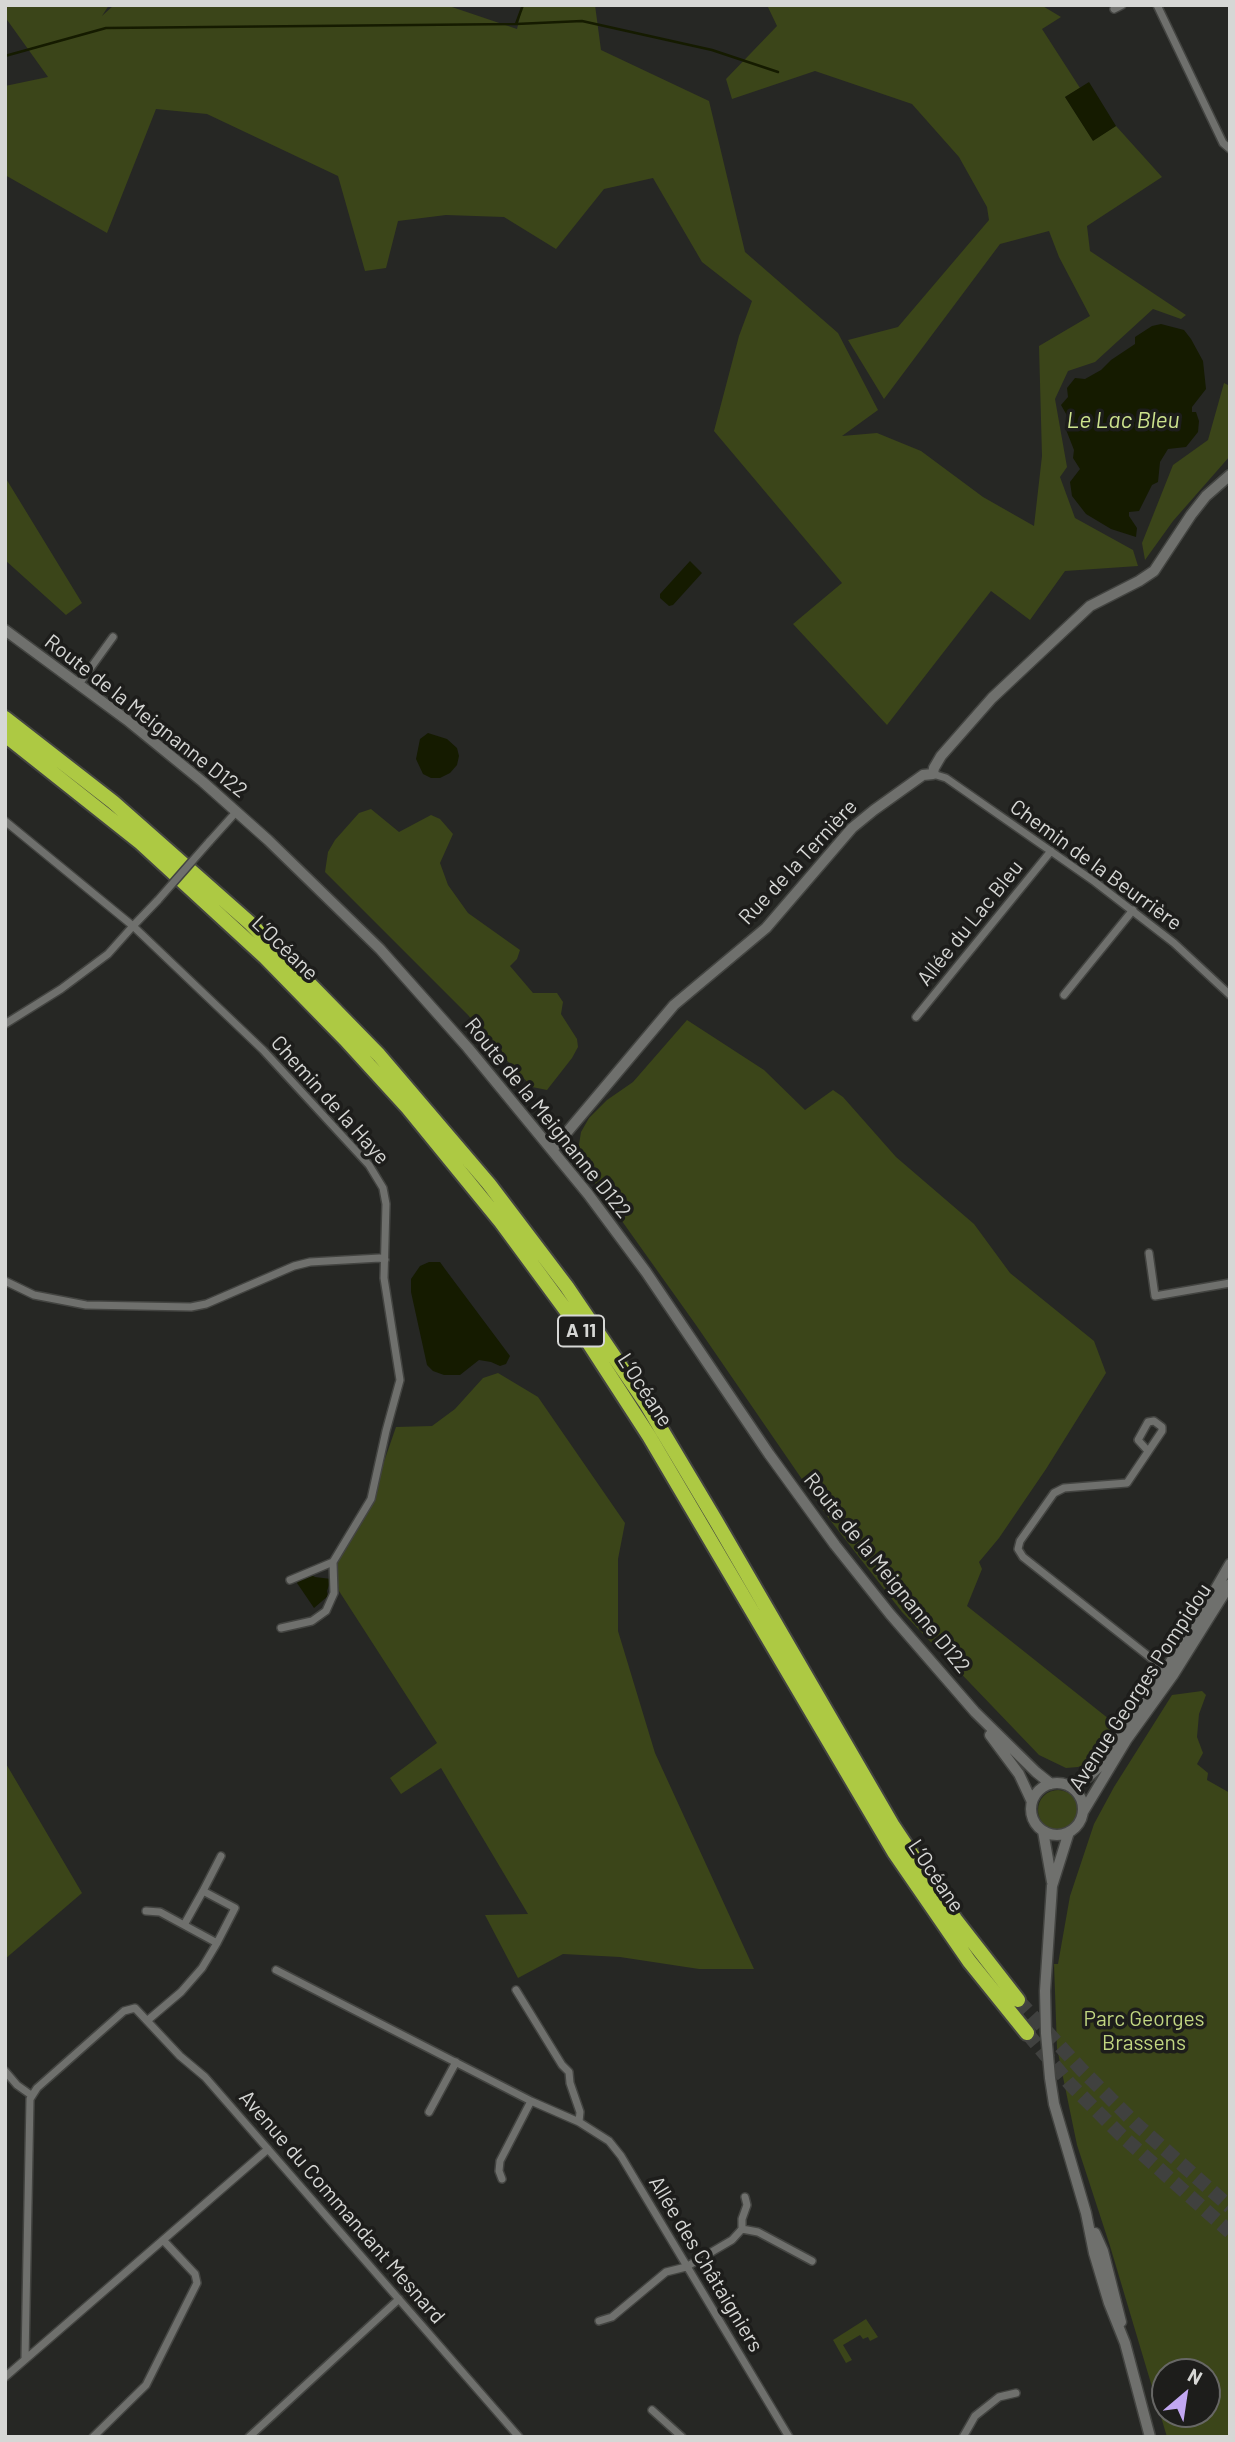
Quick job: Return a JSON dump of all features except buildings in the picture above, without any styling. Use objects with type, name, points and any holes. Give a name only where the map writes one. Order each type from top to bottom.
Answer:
[{"type":"highway","name":"L’Océane","points":[[5,718],[139,824],[251,924],[379,1055],[489,1184],[567,1287],[645,1402],[893,1826],[955,1919],[1018,2000]]},
{"type":"highway","name":"L’Océane","points":[[5,735],[141,843],[265,957],[377,1074],[494,1213],[579,1328],[649,1436],[900,1861],[969,1961],[1027,2033]]},
{"type":"street","points":[[1114,9],[1122,5]]},
{"type":"street","points":[[1157,5],[1223,143],[1230,149]]},
{"type":"street","points":[[933,774],[933,768],[941,756],[992,698],[1090,606],[1154,571],[1206,496],[1230,475]]},
{"type":"street","name":"Route de la Meignanne D122","points":[[5,630],[137,728],[236,811],[380,949],[468,1048],[552,1150],[646,1272],[769,1454],[835,1545],[890,1614],[975,1712]]},
{"type":"street","points":[[79,684],[113,637]]},
{"type":"street","name":"Chemin de la Beurrière","points":[[933,774],[946,778],[1133,910],[1174,943],[1230,995]]},
{"type":"street","name":"Rue de la Ternière","points":[[552,1150],[674,1005],[766,928],[852,828],[923,775],[933,774]]},
{"type":"street","points":[[5,1024],[61,989],[108,954],[236,811]]},
{"type":"street","name":"Chemin de la Haye","points":[[5,821],[133,926],[255,1042],[369,1165],[383,1188],[386,1205],[384,1278],[400,1380],[371,1499],[333,1562]]},
{"type":"street","name":"Allée du Lac Bleu","points":[[916,1017],[1051,851]]},
{"type":"street","points":[[1064,995],[1133,910]]},
{"type":"street","points":[[1149,1253],[1155,1296],[1230,1283]]},
{"type":"street","points":[[5,1281],[33,1295],[86,1306],[191,1307],[206,1304],[294,1266],[310,1262],[380,1258],[385,1261]]},
{"type":"street","points":[[1148,1451],[1127,1483],[1064,1488],[1054,1493],[1020,1541],[1018,1549],[1023,1557],[1166,1670]]},
{"type":"street","points":[[281,1629],[312,1621],[326,1611],[334,1593],[333,1562],[290,1580]]},
{"type":"street","name":"Avenue Georges Pompidou","points":[[1067,1785],[1088,1777],[1101,1765],[1166,1670],[1230,1564]]},
{"type":"street","name":"Avenue Georges Pompidou","points":[[1083,1812],[1127,1739],[1173,1675],[1230,1584]]},
{"type":"street","points":[[975,1712],[1036,1773],[1051,1784],[1067,1785],[1080,1797],[1083,1812],[1079,1824],[1069,1832],[1056,1835],[1043,1831]]},
{"type":"street","points":[[975,1712],[1019,1774],[1032,1802],[1033,1817],[1043,1831],[1052,1886],[1045,1991],[1046,2033],[1054,2104],[1086,2213],[1103,2251],[1118,2301],[1125,2343],[1150,2437]]},
{"type":"street","points":[[1032,1802],[1039,1791],[1051,1784]]},
{"type":"street","points":[[1052,1886],[1069,1832]]},
{"type":"street","points":[[184,1925],[221,1856]]},
{"type":"street","points":[[148,2020],[181,1992],[202,1968],[235,1908],[203,1891]]},
{"type":"street","points":[[146,1910],[160,1912],[217,1942]]},
{"type":"street","name":"Allée des Châtaigniers","points":[[276,1970],[531,2101],[579,2122],[609,2141],[621,2156],[789,2437]]},
{"type":"street","points":[[516,1990],[569,2072],[580,2112],[579,2122]]},
{"type":"street","name":"Avenue du Commandant Mesnard","points":[[32,2095],[114,2020],[132,2008],[140,2011],[180,2056],[205,2077],[519,2437]]},
{"type":"street","points":[[429,2112],[456,2062]]},
{"type":"street","points":[[5,2071],[17,2085],[32,2095],[28,2107],[25,2360]]},
{"type":"street","points":[[502,2179],[500,2161],[531,2101]]},
{"type":"street","points":[[5,2377],[268,2149]]},
{"type":"street","points":[[599,2321],[612,2318],[666,2272],[686,2267],[732,2240],[742,2229],[747,2205],[745,2197]]},
{"type":"street","points":[[742,2229],[758,2232],[812,2261]]},
{"type":"street","points":[[96,2436],[146,2385],[197,2283],[195,2274],[163,2239]]},
{"type":"street","points":[[249,2437],[399,2299]]},
{"type":"street","points":[[963,2437],[972,2420],[984,2408],[999,2397],[1016,2393]]},
{"type":"street","points":[[652,2410],[682,2437]]},
{"type":"green space","points":[[5,5],[109,5],[102,16],[114,5],[446,5],[517,29],[522,8],[518,5],[595,5],[601,50],[709,101],[745,252],[838,333],[878,410],[842,436],[877,433],[921,451],[983,497],[1034,526],[1042,456],[1039,346],[1090,316],[1059,257],[1049,231],[1000,244],[884,399],[848,340],[898,327],[989,220],[987,207],[959,157],[912,104],[815,71],[732,99],[726,79],[777,26],[767,5],[1041,5],[1061,17],[1042,29],[1080,88],[1065,97],[1093,140],[1116,126],[1162,177],[1087,226],[1090,251],[1186,315],[1181,319],[1153,309],[1095,362],[1068,371],[1055,399],[1067,467],[1060,477],[1075,518],[1133,550],[1138,566],[1065,571],[1030,620],[991,591],[887,725],[793,624],[842,583],[714,431],[739,336],[752,301],[702,262],[653,178],[604,189],[556,249],[504,217],[446,215],[398,221],[386,268],[365,271],[338,176],[207,114],[156,109],[107,233],[5,175],[5,86],[48,77],[5,17]]},
{"type":"green space","points":[[1224,383],[1230,386],[1230,456],[1173,521],[1145,560],[1142,543],[1173,465],[1208,440]]},
{"type":"green space","points":[[5,477],[82,603],[66,615],[5,560]]},
{"type":"green space","points":[[371,809],[399,832],[431,815],[440,819],[453,834],[440,863],[448,885],[468,913],[520,950],[517,959],[510,966],[533,993],[557,993],[563,1002],[561,1014],[577,1039],[578,1047],[547,1090],[532,1087],[468,1015],[325,872],[328,852],[335,840],[359,813]]},
{"type":"green space","points":[[687,1020],[764,1070],[805,1110],[833,1090],[843,1097],[896,1157],[974,1224],[1010,1273],[1094,1341],[1106,1373],[1046,1469],[999,1538],[979,1562],[982,1569],[967,1606],[1114,1723],[1099,1754],[1091,1762],[1066,1768],[1039,1755],[902,1612],[830,1520],[587,1172],[578,1151],[581,1132],[589,1118],[607,1100],[633,1082]]},
{"type":"green space","points":[[498,1373],[538,1397],[625,1523],[618,1559],[618,1631],[655,1753],[754,1969],[699,1969],[620,1957],[563,1954],[518,1978],[485,1915],[528,1914],[441,1768],[401,1794],[390,1778],[437,1743],[339,1591],[333,1562],[371,1499],[396,1427],[432,1426],[455,1409],[483,1378]]},
{"type":"green space","name":"Parc Georges Brassens","points":[[1202,1691],[1206,1695],[1199,1714],[1197,1737],[1203,1753],[1197,1764],[1208,1773],[1207,1780],[1230,1793],[1230,2437],[1167,2437],[1164,2428],[1221,2428],[1221,2358],[1151,2358],[1151,2383],[1077,2145],[1057,2048],[1054,1964],[1058,1964],[1070,1896],[1094,1824],[1172,1695]]},
{"type":"green space","points":[[5,1762],[82,1893],[5,1959]]},
{"type":"green space","points":[[1058,1790],[1066,1791],[1072,1796],[1077,1802],[1077,1818],[1072,1824],[1066,1829],[1058,1830],[1050,1829],[1044,1824],[1039,1818],[1038,1810],[1039,1802],[1044,1796],[1050,1791]]},
{"type":"green space","points":[[866,2319],[878,2337],[870,2341],[868,2337],[863,2339],[860,2335],[843,2345],[852,2360],[846,2363],[833,2340]]},
{"type":"water","points":[[1089,82],[1116,126],[1093,141],[1065,97]]},
{"type":"water","name":"Le Lac Bleu","points":[[1161,324],[1184,330],[1191,339],[1203,361],[1206,389],[1192,407],[1192,412],[1196,412],[1199,421],[1198,432],[1186,447],[1168,449],[1160,462],[1158,482],[1152,485],[1139,511],[1129,512],[1137,528],[1136,537],[1111,529],[1086,514],[1072,496],[1070,482],[1080,469],[1073,458],[1074,450],[1065,427],[1069,419],[1061,405],[1068,397],[1067,388],[1075,378],[1085,379],[1101,370],[1135,344],[1135,337],[1152,326]]},
{"type":"water","points":[[690,561],[702,573],[673,605],[669,606],[660,598],[660,594]]},
{"type":"water","points":[[428,733],[447,739],[457,748],[457,765],[450,773],[440,778],[423,774],[416,759],[420,739]]},
{"type":"water","points":[[429,1262],[440,1262],[510,1356],[506,1364],[500,1366],[479,1360],[460,1375],[444,1375],[433,1371],[427,1365],[411,1292],[411,1279],[420,1266]]},
{"type":"water","points":[[310,1574],[331,1579],[328,1596],[314,1608],[297,1583],[302,1576]]},
{"type":"waterway","points":[[5,56],[106,28],[516,24],[523,5]]},
{"type":"waterway","points":[[516,24],[582,21],[712,50],[778,72]]},
{"type":"tunnel","points":[[1018,2000],[1134,2122],[1230,2207]]},
{"type":"tunnel","points":[[1027,2033],[1070,2084],[1121,2135],[1230,2232]]}]
